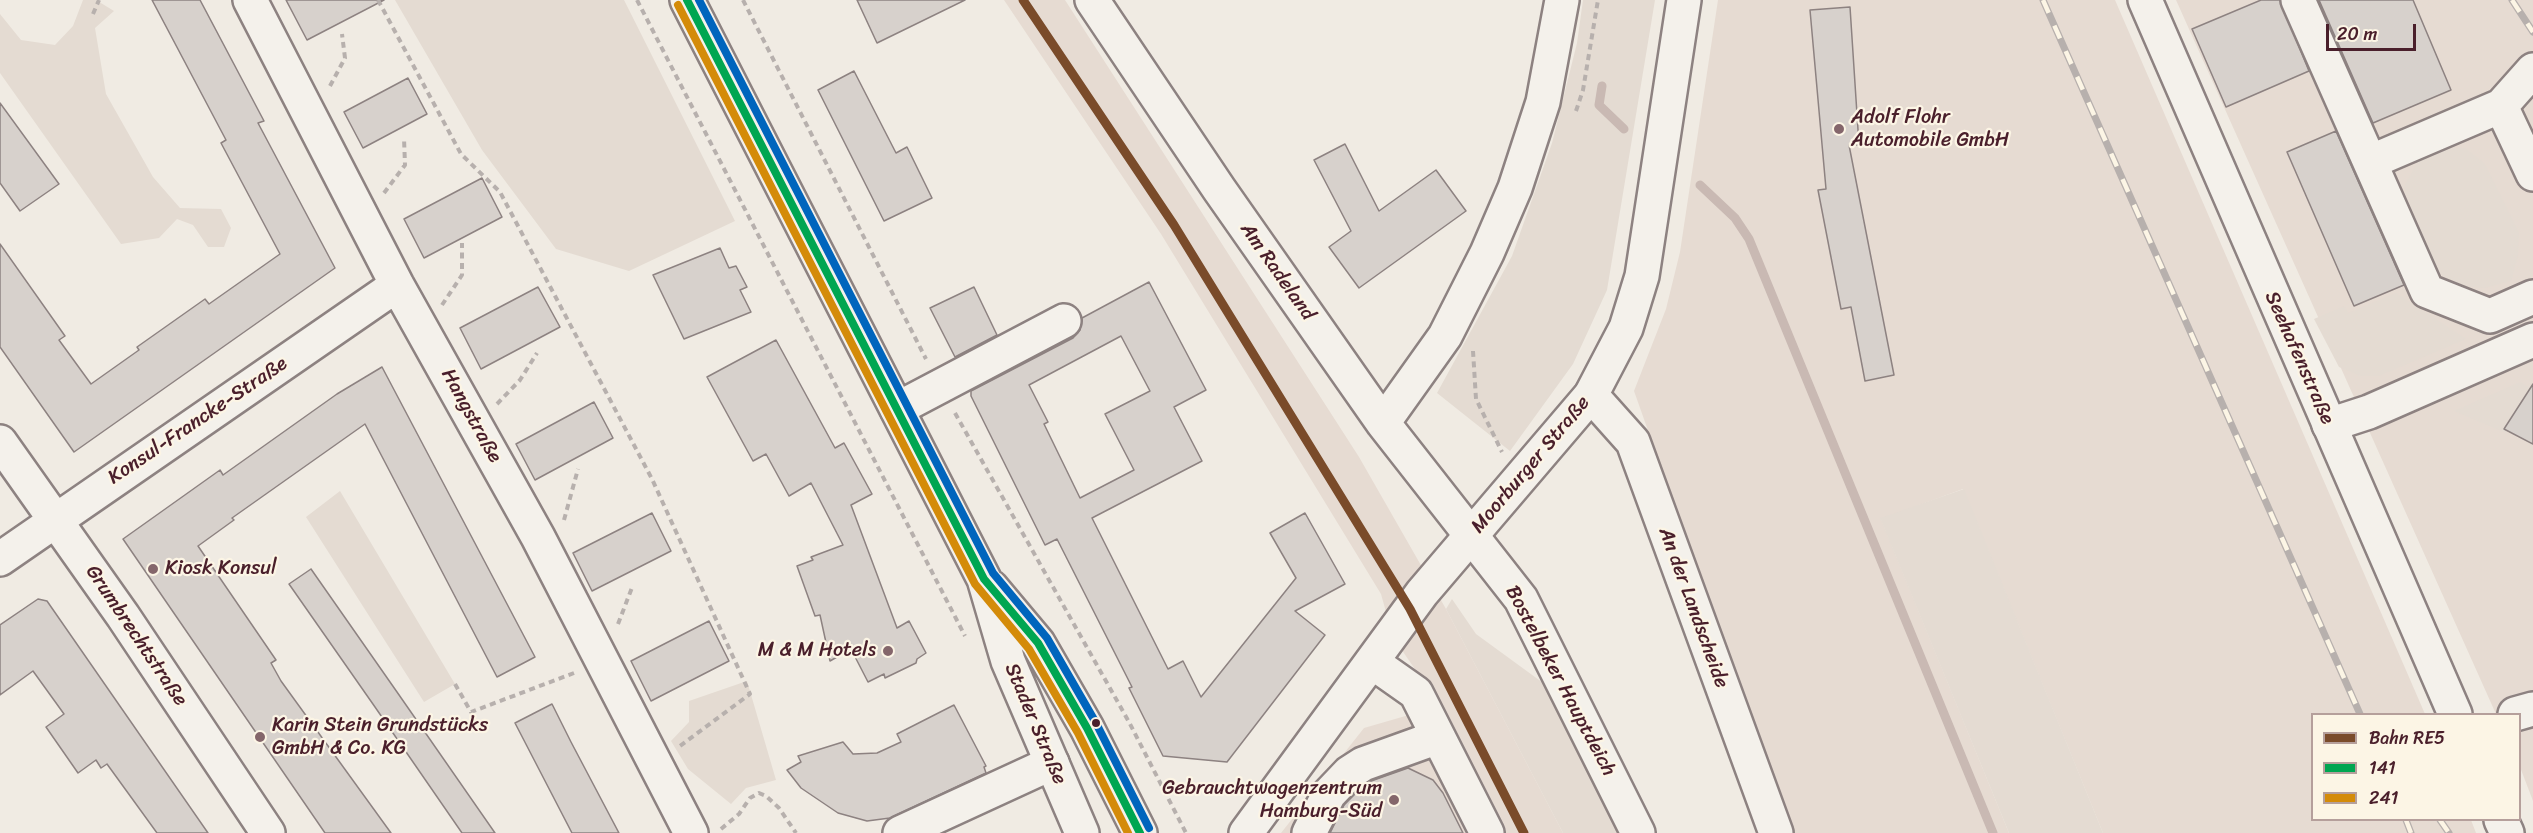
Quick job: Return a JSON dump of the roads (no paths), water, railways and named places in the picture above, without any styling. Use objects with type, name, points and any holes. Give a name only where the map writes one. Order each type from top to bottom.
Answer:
[{"type":"street","name":"Hangstraße","points":[[250,0],[397,285],[538,537],[691,833]]},
{"type":"street","name":"Stader Straße","points":[[687,0],[984,579],[1008,661],[1082,833]]},
{"type":"street","name":"Am Radeland","points":[[1092,0],[1219,189],[1383,423],[1472,536]]},
{"type":"street","points":[[1383,423],[1445,336],[1487,253],[1515,188],[1543,102],[1562,0]]},
{"type":"street","name":"Moorburger Straße","points":[[1246,833],[1422,593],[1592,395],[1626,328],[1642,276],[1684,0]]},
{"type":"street","name":"Seehafenstraße","points":[[2145,0],[2455,713]]},
{"type":"street","points":[[2298,0],[2427,291],[2490,316],[2533,297]]},
{"type":"street","points":[[2370,162],[2501,106],[2533,70]]},
{"type":"street","points":[[2501,106],[2533,174]]},
{"type":"street","name":"Konsul-Francke-Straße","points":[[0,559],[397,285]]},
{"type":"street","points":[[897,409],[1064,321]]},
{"type":"street","points":[[2329,425],[2369,412],[2533,340]]},
{"type":"street","name":"An der Landscheide","points":[[1592,395],[1633,442],[1776,833]]},
{"type":"street","name":"Grumbrechtstraße","points":[[0,442],[123,616],[268,833]]},
{"type":"street","name":"Bostelbeker Hauptdeich","points":[[1472,536],[1521,599],[1638,833]]},
{"type":"street","name":"Stader Straße","points":[[984,579],[1038,642],[1087,728],[1140,833]]},
{"type":"street","points":[[1372,662],[1416,693],[1487,833]]},
{"type":"street","points":[[1310,833],[1329,795],[1349,773],[1363,764],[1438,737]]},
{"type":"street","points":[[900,833],[1052,763]]},
{"type":"waterway","points":[[1602,86],[1599,105],[1624,129]]},
{"type":"waterway","points":[[1700,185],[1735,218],[1749,239],[1993,833]]},
{"type":"railway","points":[[2043,0],[2360,713]]},
{"type":"railway","points":[[2512,0],[2533,32]]},
{"type":"railway","points":[[2406,821],[2411,833]]},
{"type":"railway","points":[[2441,821],[2449,833]]},
{"type":"rail line","name":"RE5","points":[[1023,0],[1174,225],[1410,609],[1524,833]]},
{"type":"place","name":"Adolf Flohr Automobile GmbH","points":[[1839,129]]},
{"type":"place","name":"Kiosk Konsul","points":[[153,569]]},
{"type":"place","name":"M & M Hotels","points":[[888,651]]},
{"type":"place","name":"Karin Stein Grundstücks GmbH & Co. KG","points":[[260,737]]},
{"type":"place","name":"Gebrauchtwagenzentrum Hamburg-Süd","points":[[1394,800]]}]
